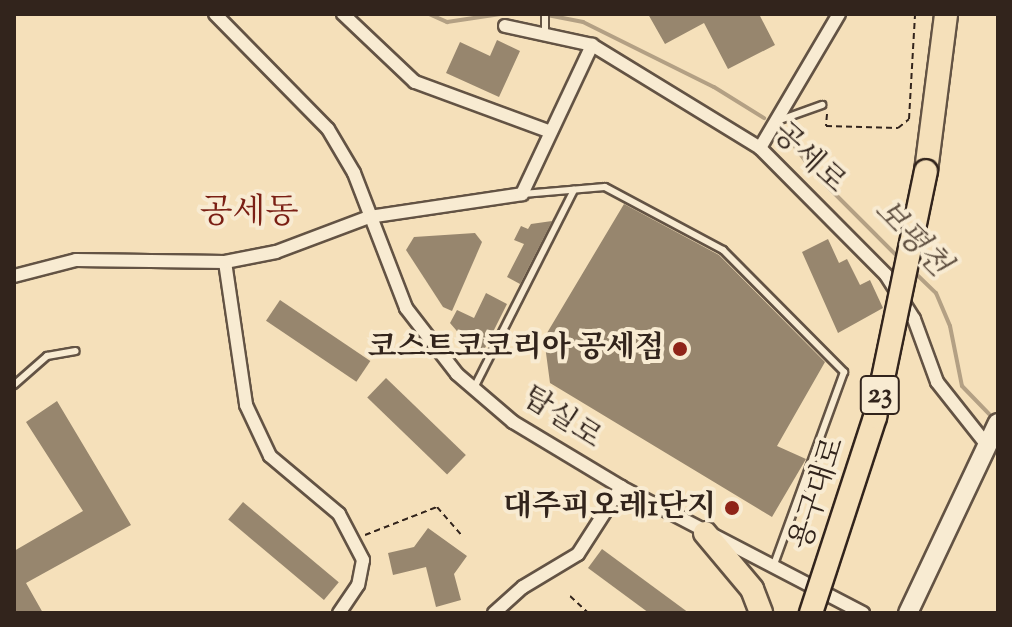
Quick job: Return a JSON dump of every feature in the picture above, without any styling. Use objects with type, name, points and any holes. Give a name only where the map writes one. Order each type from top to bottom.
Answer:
[{"type":"highway","name":"용구대로","points":[[811,613],[875,417],[926,171],[946,14]]},
{"type":"highway","points":[[705,533],[752,589],[761,613]]},
{"type":"street","name":"탑실로","points":[[215,14],[328,129],[354,173],[406,308],[474,388],[513,422],[621,487],[863,613]]},
{"type":"street","points":[[343,14],[415,82],[548,131]]},
{"type":"street","points":[[760,148],[780,120],[839,14]]},
{"type":"street","name":"공세로","points":[[505,26],[545,31],[592,45],[760,148],[886,275],[914,319],[937,382],[992,435],[908,613]]},
{"type":"street","points":[[14,276],[76,260],[225,262],[299,245],[369,217],[522,194],[548,131],[592,45]]},
{"type":"street","points":[[225,262],[252,417],[270,456],[339,514],[356,538],[363,560],[358,585],[339,613]]},
{"type":"street","points":[[494,613],[523,587],[578,554],[621,487]]},
{"type":"lane","points":[[545,14],[545,31]]},
{"type":"lane","points":[[780,120],[821,107]]},
{"type":"lane","points":[[522,194],[605,187],[723,250],[844,372],[773,567]]},
{"type":"lane","points":[[474,388],[574,190]]},
{"type":"lane","points":[[14,385],[47,356],[76,351]]},
{"type":"path","points":[[821,107],[827,114],[826,126],[898,128],[909,119],[915,14]]},
{"type":"path","points":[[356,538],[437,507],[461,535]]},
{"type":"path","points":[[570,596],[588,613]]},
{"type":"building","points":[[648,14],[759,14],[775,45],[728,69],[704,23],[665,44]]},
{"type":"building","points":[[497,40],[520,51],[499,97],[446,73],[460,42],[490,56]]},
{"type":"building","name":"코스트코코리아 공세점","points":[[624,204],[719,255],[825,362],[777,446],[806,459],[772,517],[550,383],[544,338]]},
{"type":"building","points":[[552,221],[520,284],[507,277],[524,244],[514,240],[521,226],[528,229],[531,224]]},
{"type":"building","points":[[475,233],[482,242],[452,311],[443,307],[406,250],[414,237]]},
{"type":"building","points":[[828,239],[839,263],[847,259],[860,285],[870,280],[883,308],[838,333],[802,252]]},
{"type":"building","points":[[486,293],[507,304],[480,358],[450,323],[457,310],[474,318]]},
{"type":"building","points":[[280,300],[370,361],[356,382],[266,321]]},
{"type":"building","points":[[386,378],[466,455],[447,475],[367,397]]},
{"type":"building","points":[[57,401],[131,525],[26,583],[43,613],[14,613],[14,551],[83,511],[26,422]]},
{"type":"building","points":[[243,502],[339,582],[324,600],[228,520]]},
{"type":"building","points":[[428,528],[467,556],[454,574],[461,600],[436,607],[426,567],[393,575],[388,553],[414,547]]},
{"type":"building","points":[[602,549],[689,613],[649,613],[588,568]]},
{"type":"waterway","name":"보평천","points":[[429,14],[447,22],[500,14]]},
{"type":"waterway","name":"보평천","points":[[542,14],[583,22],[714,87],[764,118]]},
{"type":"waterway","name":"보평천","points":[[790,140],[815,174],[900,259]]},
{"type":"waterway","name":"보평천","points":[[912,270],[936,293],[950,326],[962,386],[993,418]]},
{"type":"place","name":"코스트코코리아 공세점","points":[[680,349]]},
{"type":"place","name":"대주피오레1단지","points":[[732,508]]},
{"type":"district","name":"공세동","points":[[249,214]]}]
